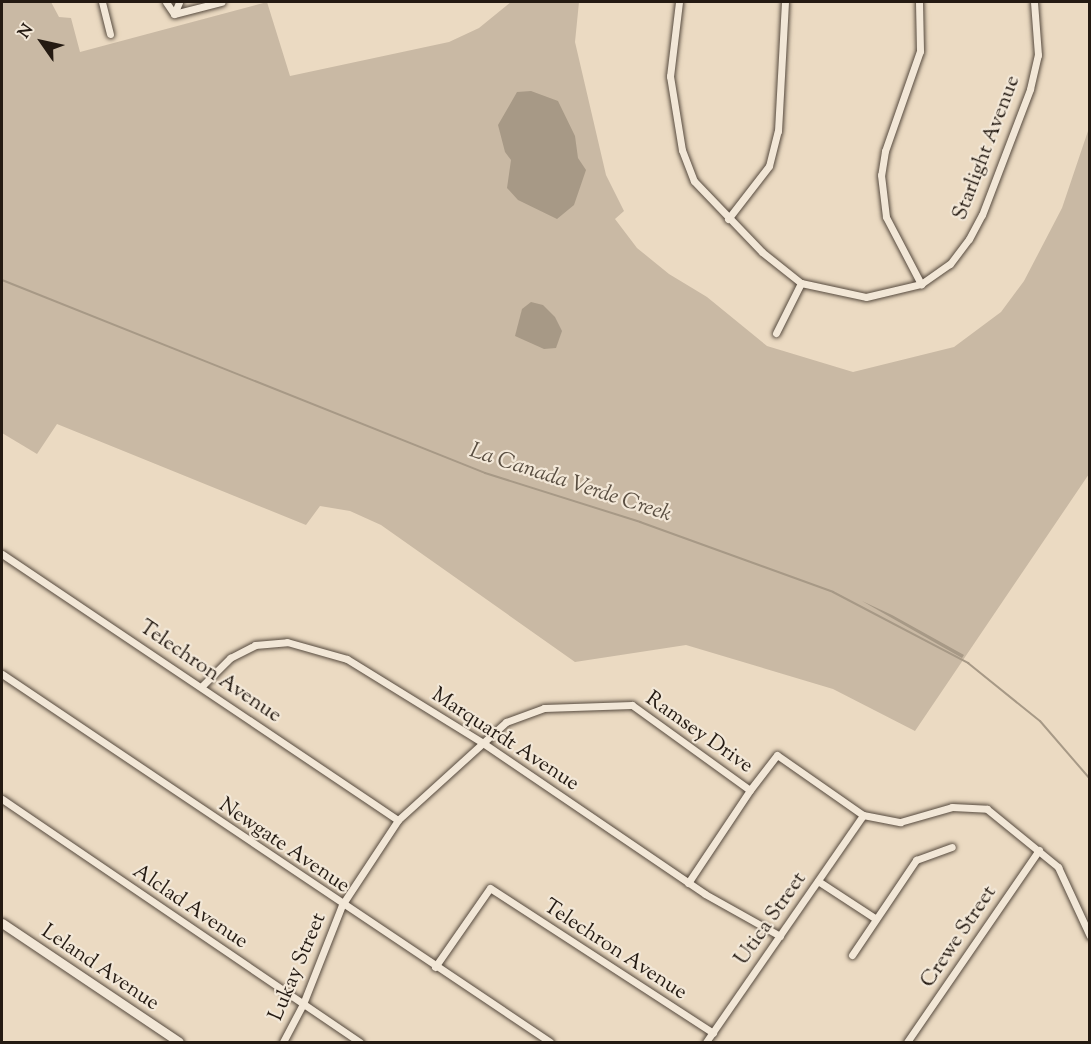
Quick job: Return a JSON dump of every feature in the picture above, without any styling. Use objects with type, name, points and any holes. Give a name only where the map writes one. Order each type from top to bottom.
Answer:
[{"type":"street","points":[[102,2],[110,34]]},
{"type":"street","points":[[166,2],[174,14]]},
{"type":"street","points":[[174,14],[179,2]]},
{"type":"street","points":[[174,14],[221,2]]},
{"type":"street","points":[[680,2],[670,76],[682,150],[694,181],[728,219],[801,283],[866,297],[921,284],[886,217],[881,175],[885,152],[920,51],[919,2]]},
{"type":"street","points":[[728,219],[770,166],[778,131],[786,2]]},
{"type":"street","name":"Starlight Avenue","points":[[921,284],[950,264],[982,215],[1035,67],[1038,44],[1034,2]]},
{"type":"street","points":[[776,333],[801,283]]},
{"type":"street","name":"Telechron Avenue","points":[[2,554],[202,686],[398,820]]},
{"type":"street","name":"Marquardt Avenue","points":[[202,686],[230,658],[255,645],[287,642],[317,647],[347,659],[483,743],[688,883],[780,936]]},
{"type":"street","name":"Newgate Avenue","points":[[2,674],[342,905],[550,1042]]},
{"type":"street","name":"Ramsey Drive","points":[[483,743],[506,722],[544,708],[632,705],[750,790],[777,755],[863,815],[900,822],[952,807],[987,808],[1058,867],[1089,936]]},
{"type":"street","name":"Lukay Street","points":[[283,1042],[303,1004],[342,905],[398,820],[483,743]]},
{"type":"street","points":[[688,883],[750,790]]},
{"type":"street","name":"Alclad Avenue","points":[[2,799],[360,1042]]},
{"type":"street","name":"Utica Street","points":[[706,1042],[863,815]]},
{"type":"street","points":[[852,954],[916,860],[952,847]]},
{"type":"street","name":"Crewe Street","points":[[907,1042],[1039,850]]},
{"type":"street","points":[[818,881],[876,920]]},
{"type":"street","name":"Telechron Avenue","points":[[435,967],[490,888],[712,1033]]},
{"type":"street","name":"Leland Avenue","points":[[2,923],[178,1042]]},
{"type":"shaded area","points":[[2,2],[51,2],[59,17],[71,18],[80,52],[267,2],[290,76],[449,42],[479,28],[511,2],[579,2],[575,42],[606,175],[624,211],[615,219],[637,248],[669,274],[707,297],[767,346],[853,372],[954,347],[1001,312],[1024,281],[1062,208],[1089,128],[1089,474],[915,731],[833,689],[686,645],[575,662],[381,525],[350,511],[320,506],[306,525],[57,424],[37,454],[2,433]]},
{"type":"shaded area","points":[[531,91],[558,101],[575,136],[578,158],[586,170],[574,205],[557,219],[518,200],[507,188],[511,160],[505,152],[498,125],[517,92]]},
{"type":"shaded area","points":[[531,302],[543,305],[555,317],[562,331],[556,348],[544,349],[515,336],[522,309]]},
{"type":"shaded area","points":[[862,601],[892,615],[964,655],[962,658]]},
{"type":"waterway","name":"La Canada Verde Creek","points":[[2,280],[485,473],[640,522],[833,592],[968,663],[1040,721],[1090,779]]}]
